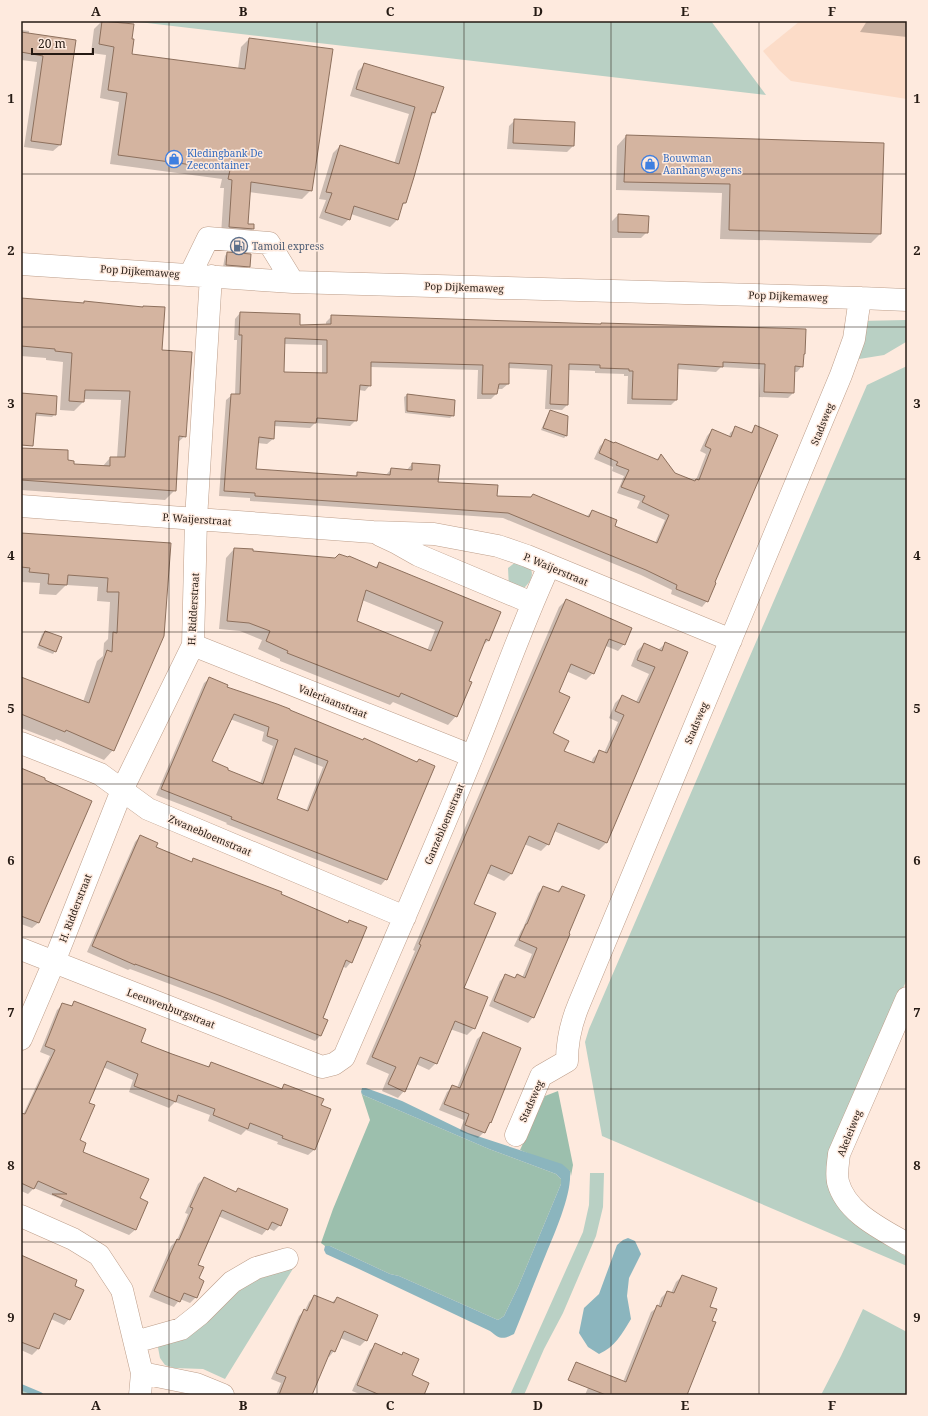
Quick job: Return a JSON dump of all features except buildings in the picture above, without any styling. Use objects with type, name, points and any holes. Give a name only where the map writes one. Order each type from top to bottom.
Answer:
[{"type":"street","points":[[190,275],[208,238],[269,242],[293,282]]},
{"type":"street","name":"Pop Dijkemaweg","points":[[21,264],[293,282],[907,300]]},
{"type":"street","name":"H. Ridderstraat","points":[[21,1039],[54,962],[122,790],[193,645],[196,518],[211,276]]},
{"type":"street","name":"Stadsweg","points":[[516,1135],[542,1076],[567,1061],[567,1044],[574,1017],[841,375],[854,339],[860,298]]},
{"type":"street","name":"P. Waijerstraat","points":[[21,506],[373,532],[434,534],[468,540],[505,548],[731,640]]},
{"type":"street","name":"P. Waijerstraat","points":[[373,532],[418,555],[532,603]]},
{"type":"street","name":"Ganzebloemstraat","points":[[322,1067],[334,1064],[344,1057],[405,917],[472,756],[548,566]]},
{"type":"street","name":"Valeriaanstraat","points":[[193,645],[472,756]]},
{"type":"street","name":"Zwanebloemstraat","points":[[21,743],[100,774],[148,809],[405,917]]},
{"type":"street","name":"Leeuwenburgstraat","points":[[21,948],[322,1067]]},
{"type":"street","name":"Akeleiweg","points":[[907,998],[839,1154],[837,1169],[838,1183],[845,1198],[859,1212],[907,1244]]},
{"type":"street","points":[[21,1216],[73,1239],[99,1255],[122,1290],[142,1373],[140,1395]]},
{"type":"street","points":[[135,1342],[181,1329],[200,1314],[232,1282],[256,1268],[287,1259]]},
{"type":"street","points":[[142,1373],[196,1384],[223,1395]]},
{"type":"shaded area","points":[[800,21],[907,21],[907,99],[791,81],[779,70],[763,51]]},
{"type":"green space","points":[[130,21],[711,21],[766,95]]},
{"type":"green space","points":[[907,320],[906,342],[884,355],[853,360],[859,321]]},
{"type":"green space","points":[[907,366],[907,979],[831,1163],[843,1212],[883,1243],[907,1257],[907,1266],[602,1136],[585,1042],[589,1029],[867,385]]},
{"type":"green space","points":[[517,561],[528,566],[532,573],[531,579],[523,589],[509,588],[508,568]]},
{"type":"green space","points":[[558,1091],[573,1165],[571,1176],[570,1171],[520,1150],[545,1096]]},
{"type":"green space","points":[[361,1092],[363,1095],[489,1149],[556,1174],[561,1179],[561,1184],[518,1287],[504,1316],[498,1320],[321,1243],[333,1209],[370,1120]]},
{"type":"green space","points":[[590,1173],[604,1173],[603,1207],[596,1236],[563,1313],[544,1349],[524,1395],[510,1395],[583,1232],[589,1205]]},
{"type":"green space","points":[[294,1267],[225,1379],[203,1369],[174,1368],[165,1365],[160,1358],[157,1342],[244,1284]]},
{"type":"green space","points":[[863,1309],[907,1332],[907,1395],[821,1395]]},
{"type":"green space","points":[[21,1387],[40,1395],[21,1395]]},
{"type":"water","points":[[362,1088],[366,1088],[402,1101],[468,1133],[562,1164],[570,1171],[566,1202],[514,1334],[504,1338],[496,1336],[490,1331],[326,1254],[324,1250],[325,1246],[330,1246],[390,1274],[399,1276],[498,1320],[504,1316],[518,1287],[561,1184],[561,1179],[556,1174],[489,1149],[363,1095],[361,1092]]},
{"type":"water","points":[[628,1238],[635,1241],[641,1254],[629,1278],[627,1296],[631,1319],[614,1344],[599,1354],[588,1347],[579,1333],[584,1308],[599,1294],[617,1245]]},
{"type":"waterway","points":[[21,1387],[40,1395]]},
{"type":"place","name":"Kledingbank De Zeecontainer","points":[[174,159]]},
{"type":"place","name":"Bouwman Aanhangwagens","points":[[650,164]]},
{"type":"place","name":"Tamoil express","points":[[239,246]]}]
